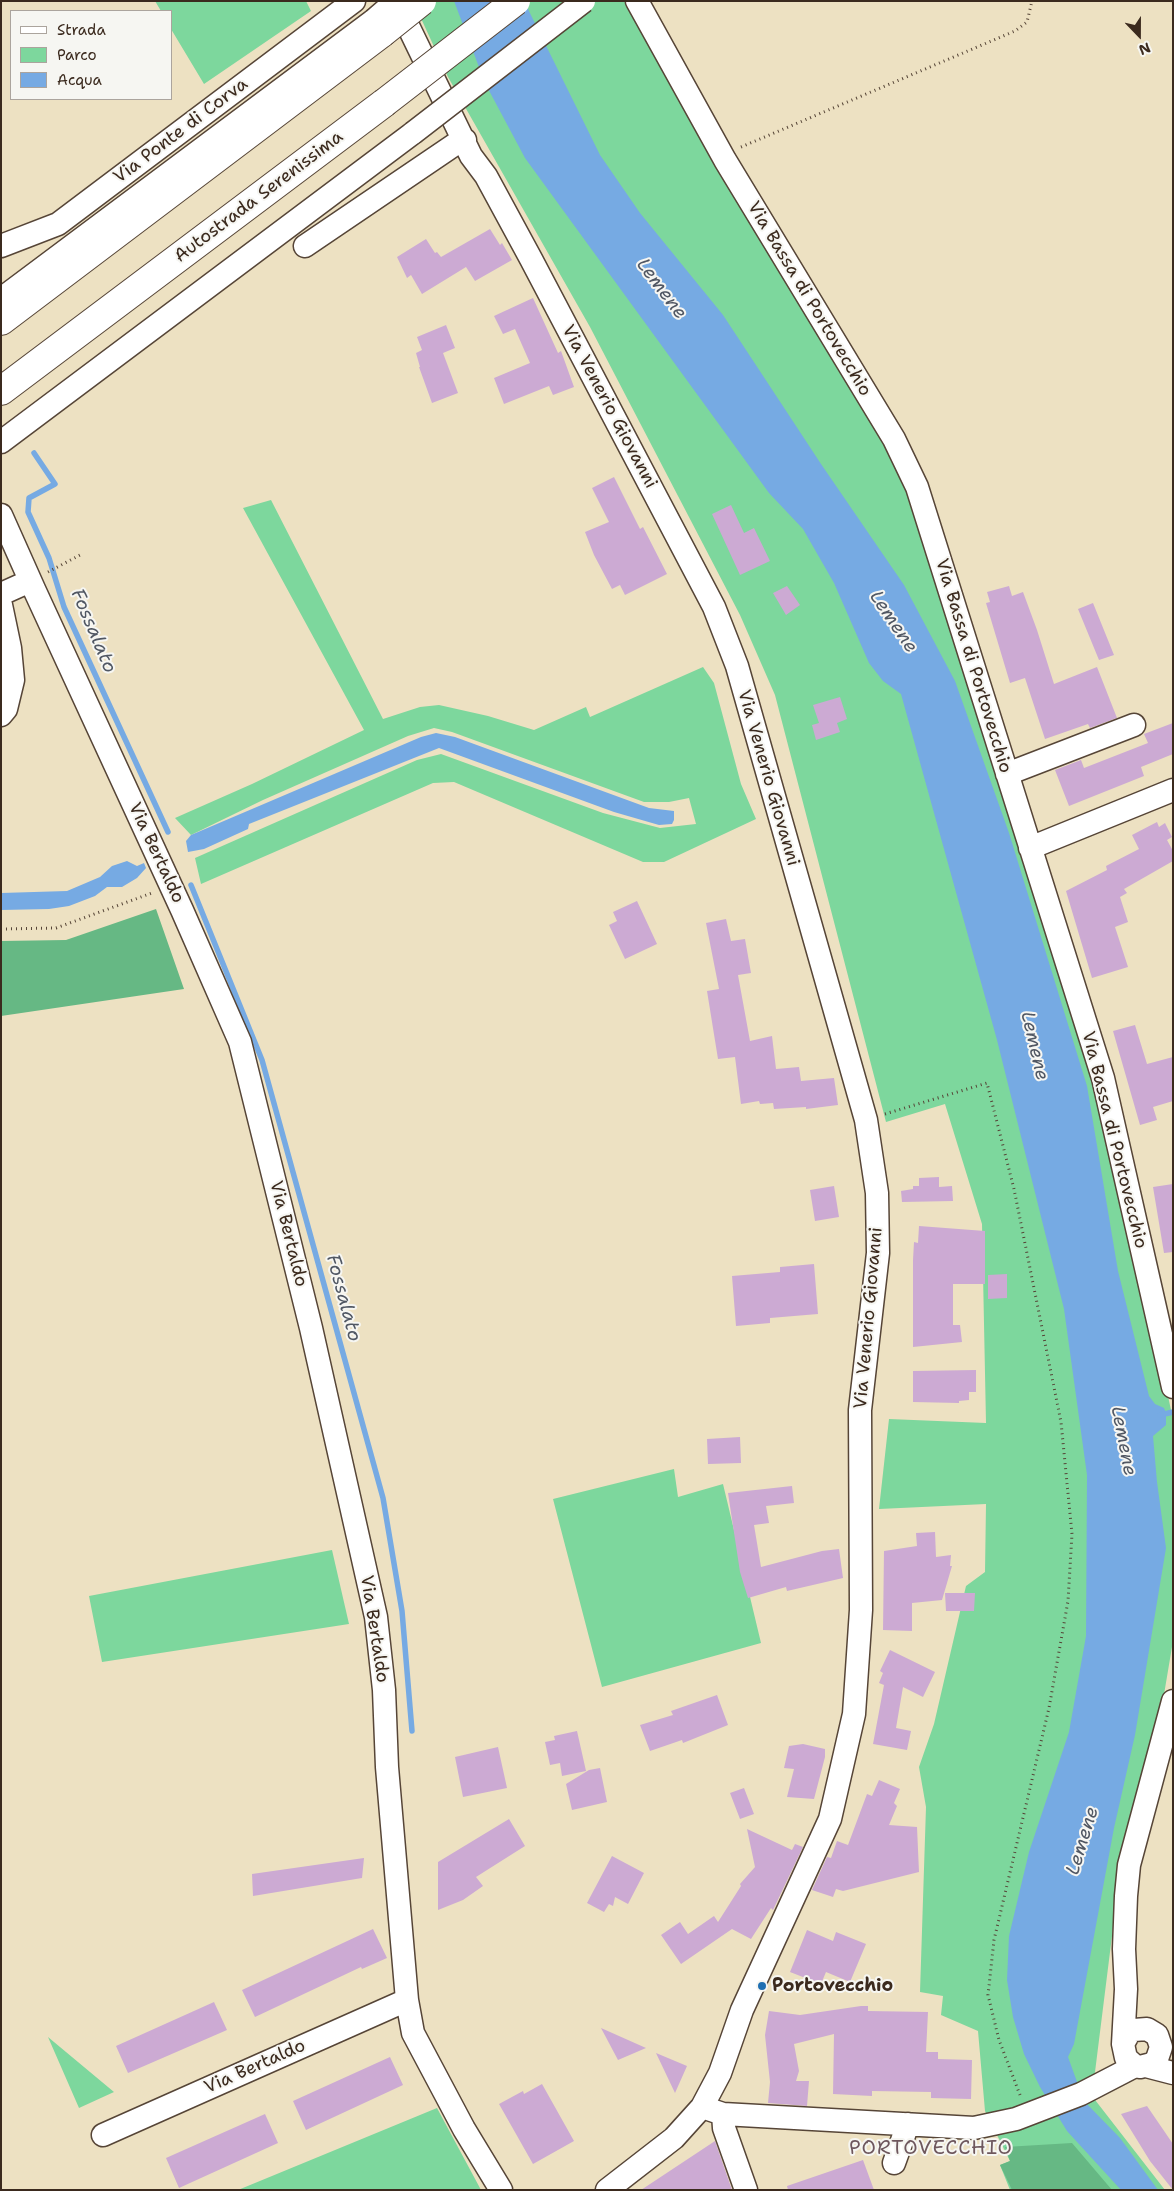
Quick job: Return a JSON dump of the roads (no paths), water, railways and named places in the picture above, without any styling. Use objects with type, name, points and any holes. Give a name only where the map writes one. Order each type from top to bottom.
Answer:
[{"type":"highway","points":[[1,321],[378,26],[422,1]]},
{"type":"highway","name":"Autostrada Serenissima","points":[[1,391],[384,103],[516,1]]},
{"type":"street","name":"Via Ponte di Corva","points":[[1,246],[58,224],[354,1]]},
{"type":"street","points":[[1,300],[126,204],[378,26],[396,1]]},
{"type":"street","name":"Via Venerio Giovanni","points":[[396,1],[465,140],[471,156],[486,176],[531,259],[714,607],[737,666],[866,1120],[877,1193],[878,1253],[860,1410],[861,1610],[854,1714],[830,1819],[742,2010],[720,2073],[702,2107],[674,2138],[606,2190]]},
{"type":"street","points":[[1,442],[414,134],[584,1]]},
{"type":"street","name":"Via Bassa di Portovecchio","points":[[637,1],[725,160],[894,439],[917,487],[1103,1078],[1173,1387]]},
{"type":"street","points":[[304,246],[454,145],[465,140]]},
{"type":"street","name":"Via Bertaldo","points":[[1,514],[38,577],[240,1042],[311,1328],[376,1617],[384,1690],[387,1768],[407,2000],[412,2033],[464,2129],[501,2190]]},
{"type":"street","points":[[1,594],[38,577]]},
{"type":"street","points":[[1,605],[10,648],[13,680],[6,709],[1,715]]},
{"type":"street","points":[[1007,774],[1134,725]]},
{"type":"street","points":[[1030,848],[1173,790]]},
{"type":"street","points":[[1132,2056],[1124,1949],[1126,1896],[1130,1865],[1173,1701]]},
{"type":"street","points":[[702,2107],[724,2114],[974,2128],[1027,2115],[1050,2107],[1090,2088],[1132,2056],[1157,2059],[1162,2043],[1126,1989]]},
{"type":"street","name":"Via Bertaldo","points":[[103,2135],[407,2000]]},
{"type":"street","points":[[1132,2056],[1129,2033],[1134,2030],[1147,2029],[1162,2043]]},
{"type":"street","points":[[1132,2056],[1173,2073]]},
{"type":"street","points":[[724,2114],[724,2128],[746,2190]]},
{"type":"street","points":[[894,2163],[908,2124]]},
{"type":"water","name":"Lemene","points":[[454,1],[524,1],[600,155],[640,213],[723,315],[821,464],[904,585],[955,681],[1009,833],[1087,1086],[1118,1271],[1149,1396],[1155,1404],[1164,1408],[1166,1413],[1166,1425],[1153,1436],[1166,1548],[1135,1735],[1114,1828],[1074,2044],[1068,2057],[1084,2101],[1120,2138],[1158,2190],[1121,2190],[1067,2131],[1040,2087],[1024,2054],[1013,2017],[1007,1980],[1009,1936],[1029,1852],[1069,1732],[1086,1636],[1087,1475],[1064,1309],[997,1040],[901,694],[883,681],[869,663],[834,583],[803,529],[769,493],[525,158],[485,83]]},
{"type":"water","points":[[436,733],[455,737],[649,808],[674,811],[674,820],[672,824],[659,825],[614,812],[439,748],[249,824],[248,829],[204,849],[188,852],[186,841],[191,835],[421,737]]},
{"type":"water","points":[[127,861],[137,866],[144,863],[146,868],[137,878],[122,887],[107,887],[95,896],[69,906],[49,909],[1,910],[1,893],[67,891],[100,877],[112,866]]},
{"type":"waterway","name":"Fossalato","points":[[34,453],[55,484],[29,498],[28,512],[49,558],[64,607],[168,832]]},
{"type":"waterway","name":"Fossalato","points":[[191,885],[262,1060],[383,1498],[402,1611],[412,1731]]},
{"type":"waterway","points":[[1160,1415],[1173,1412]]},
{"type":"place","name":"Portovecchio","points":[[762,1986]]},
{"type":"district","name":"PORTOVECCHIO","points":[[931,2149]]}]
